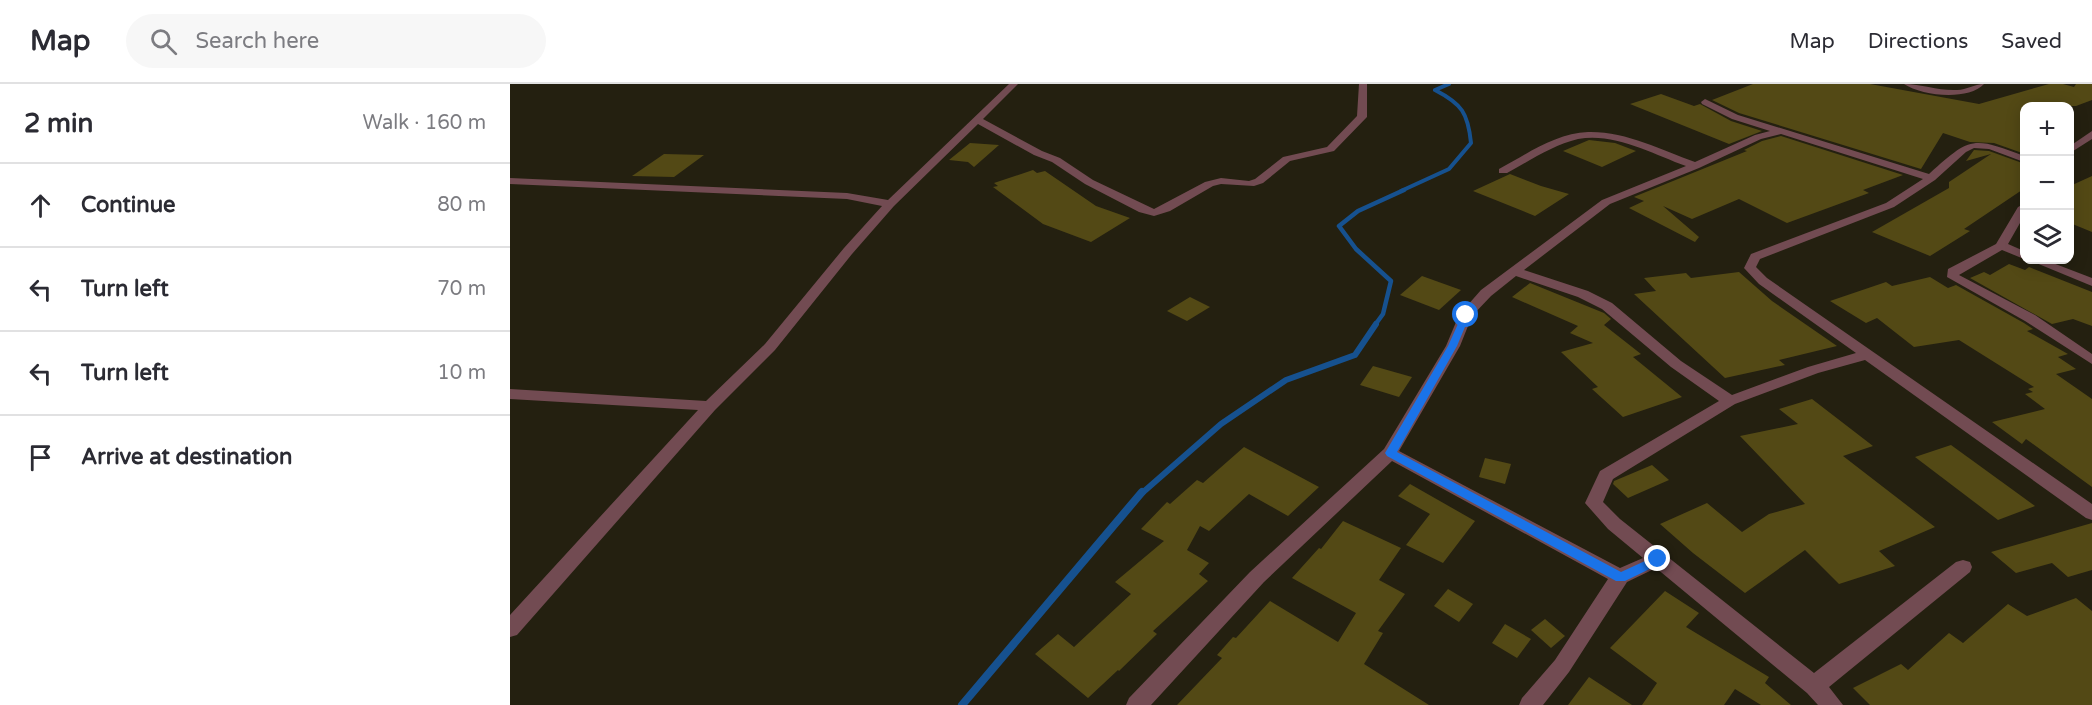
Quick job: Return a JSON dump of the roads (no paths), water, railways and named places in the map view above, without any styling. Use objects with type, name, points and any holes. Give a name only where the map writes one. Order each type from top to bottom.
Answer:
[{"type":"street","points":[[510,629],[710,406],[770,347],[848,251],[890,204],[979,121],[1014,84]]},
{"type":"street","points":[[979,121],[1056,160],[1089,182],[1143,210],[1154,213],[1166,209],[1209,184],[1221,181],[1250,184],[1259,181],[1287,159],[1330,149],[1362,117],[1363,84]]},
{"type":"street","points":[[1908,84],[1965,94],[1980,84]]},
{"type":"street","points":[[1705,102],[1735,117],[1931,178]]},
{"type":"street","points":[[1137,705],[1257,577],[1390,453],[1453,346],[1466,315],[1486,293],[1606,202],[1695,166],[1758,137],[1782,131]]},
{"type":"street","points":[[1503,171],[1549,148],[1590,135],[1620,140],[1695,166]]},
{"type":"street","points":[[2074,147],[2089,138]]},
{"type":"street","points":[[2020,157],[1990,146],[1973,145],[1962,150],[1931,178],[1890,205],[1755,257],[1750,268],[1763,281],[1865,355],[2092,513]]},
{"type":"street","points":[[510,181],[847,196],[890,204]]},
{"type":"street","points":[[2023,210],[2001,246],[1952,272],[1953,277],[2030,318],[2092,360]]},
{"type":"street","points":[[2001,246],[2020,253]]},
{"type":"street","points":[[2045,264],[2092,282]]},
{"type":"street","points":[[1514,271],[1583,294],[1607,306],[1676,364],[1730,401]]},
{"type":"street","points":[[1832,705],[1814,686],[1614,524],[1594,503],[1606,475],[1730,401],[1813,370],[1865,355]]},
{"type":"street","points":[[510,394],[710,406]]},
{"type":"street","points":[[1390,453],[1620,577]]},
{"type":"street","points":[[1530,705],[1562,666],[1620,577],[1658,559]]},
{"type":"street","points":[[1814,686],[1963,567]]},
{"type":"waterway","points":[[1401,191],[1449,169],[1471,143],[1468,124],[1462,110],[1452,100],[1435,90],[1449,84]]},
{"type":"waterway","points":[[1375,325],[1383,314],[1391,281],[1356,249],[1339,226],[1358,211],[1404,190]]},
{"type":"waterway","points":[[1141,494],[1221,424],[1286,380],[1355,355],[1376,324]]},
{"type":"waterway","points":[[962,705],[1142,492]]}]
